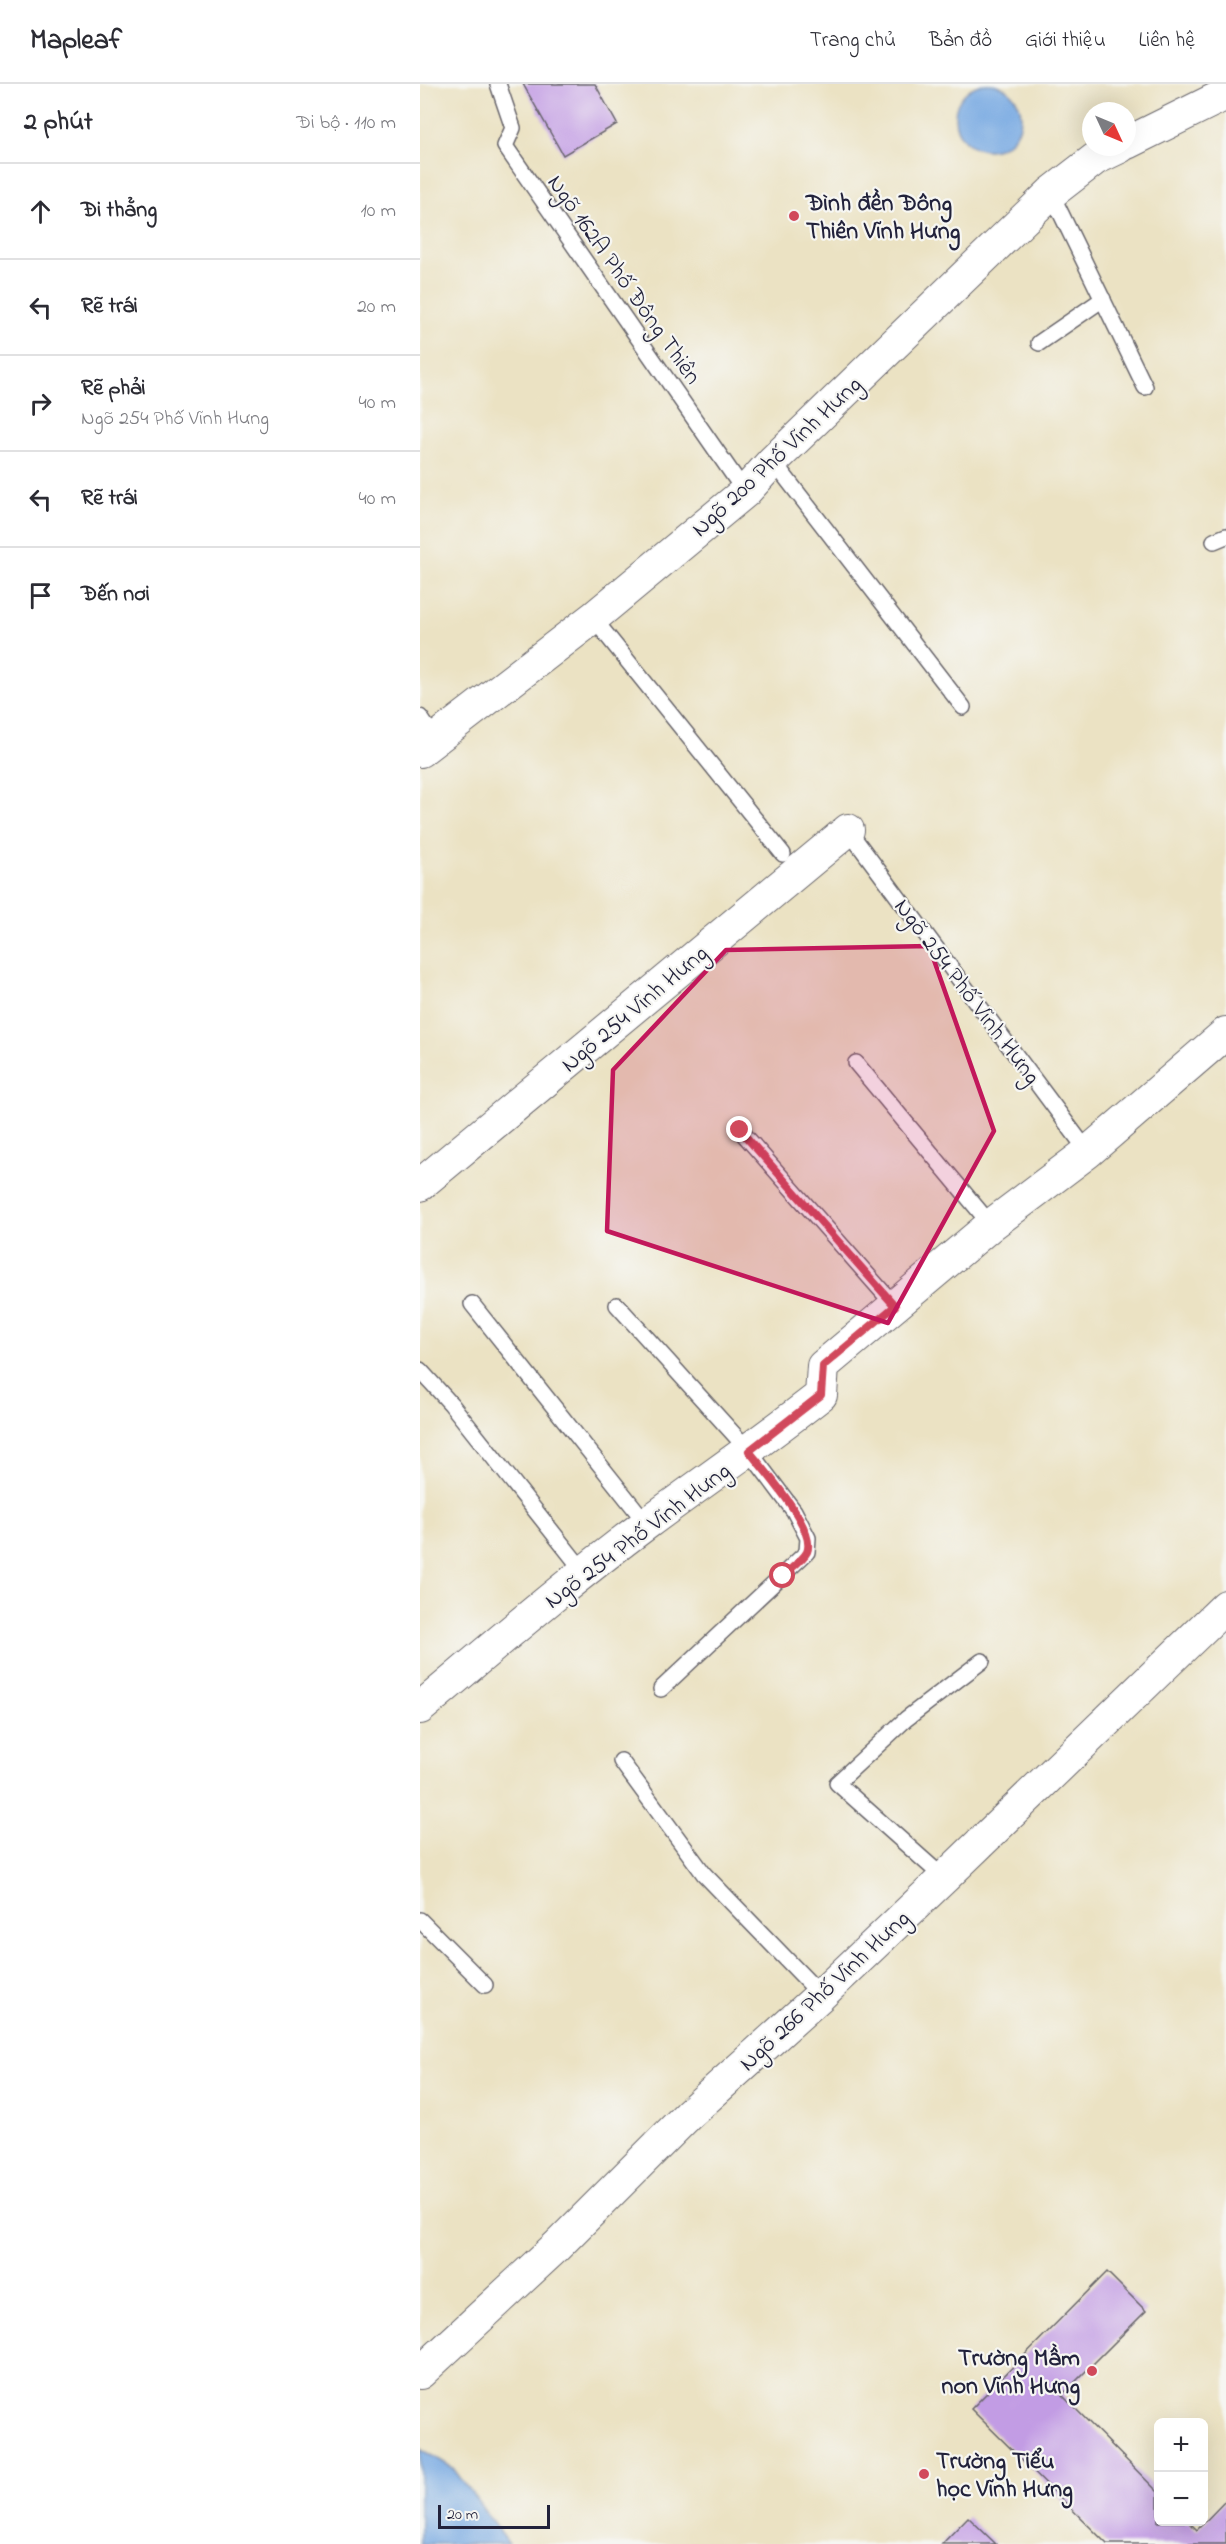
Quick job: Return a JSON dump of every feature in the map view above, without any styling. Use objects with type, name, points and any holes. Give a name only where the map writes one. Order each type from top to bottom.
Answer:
[{"type":"street","points":[[1136,139],[1226,94]]},
{"type":"street","name":"Ngõ 200 Phố Vĩnh Hưng","points":[[425,736],[593,618],[745,492],[773,461],[1051,193],[1101,156]]},
{"type":"street","name":"Ngõ 254 Vĩnh Hưng","points":[[420,1185],[848,830]]},
{"type":"street","name":"Ngõ 254 Phố Vĩnh Hưng","points":[[420,1708],[584,1572],[821,1395],[823,1366],[991,1225],[1088,1152],[1226,1033]]},
{"type":"street","name":"Ngõ 266 Phố Vĩnh Hưng","points":[[420,2373],[557,2246],[689,2114],[821,1995],[944,1878],[1226,1606]]},
{"type":"lane","name":"Ngõ 162A Phố Đông Thiên","points":[[498,84],[513,128],[505,146],[745,492]]},
{"type":"lane","points":[[1051,193],[1145,387]]},
{"type":"lane","points":[[1039,343],[1103,299]]},
{"type":"lane","points":[[773,461],[963,707]]},
{"type":"lane","points":[[593,618],[783,854]]},
{"type":"lane","name":"Ngõ 254 Phố Vĩnh Hưng","points":[[848,830],[1088,1152]]},
{"type":"lane","points":[[856,1063],[991,1225]]},
{"type":"lane","points":[[740,1130],[895,1306]]},
{"type":"lane","points":[[472,1304],[647,1524]]},
{"type":"lane","points":[[617,1305],[749,1451],[794,1511],[808,1538],[807,1552],[661,1689]]},
{"type":"lane","points":[[420,1370],[451,1404],[584,1572]]},
{"type":"lane","points":[[944,1878],[837,1783],[906,1719],[982,1661]]},
{"type":"lane","points":[[621,1761],[704,1874],[821,1995]]},
{"type":"lane","points":[[420,1920],[485,1985]]},
{"type":"highlighted area","points":[[929,946],[994,1131],[888,1323],[607,1231],[613,1070],[726,950]]},
{"type":"water","points":[[981,84],[995,84],[1007,89],[1016,98],[1021,117],[1019,130],[1012,141],[995,150],[981,150],[969,145],[960,136],[955,124],[955,110],[960,98],[969,89]]},
{"type":"water","points":[[420,2448],[453,2468],[509,2544],[420,2544]]},
{"type":"building","points":[[523,84],[595,84],[617,124],[563,155]]},
{"type":"building","points":[[1107,2272],[1146,2311],[1062,2395],[1154,2488],[1154,2526],[1193,2526],[1197,2530],[1201,2526],[1208,2526],[1208,2519],[1226,2500],[1226,2544],[1107,2544],[971,2409]]},
{"type":"building","points":[[968,2517],[996,2544],[942,2544]]},
{"type":"place","name":"Đình đền Đông Thiên Vĩnh Hưng","points":[[794,216]]},
{"type":"place","name":"Trường Mầm non Vĩnh Hưng","points":[[1092,2371]]},
{"type":"place","name":"Trường Tiểu học Vĩnh Hưng","points":[[924,2474]]},
{"type":"route","points":[[740,1130],[895,1306],[823,1366],[821,1395],[749,1451],[794,1511],[808,1538],[807,1552],[783,1576]]}]
